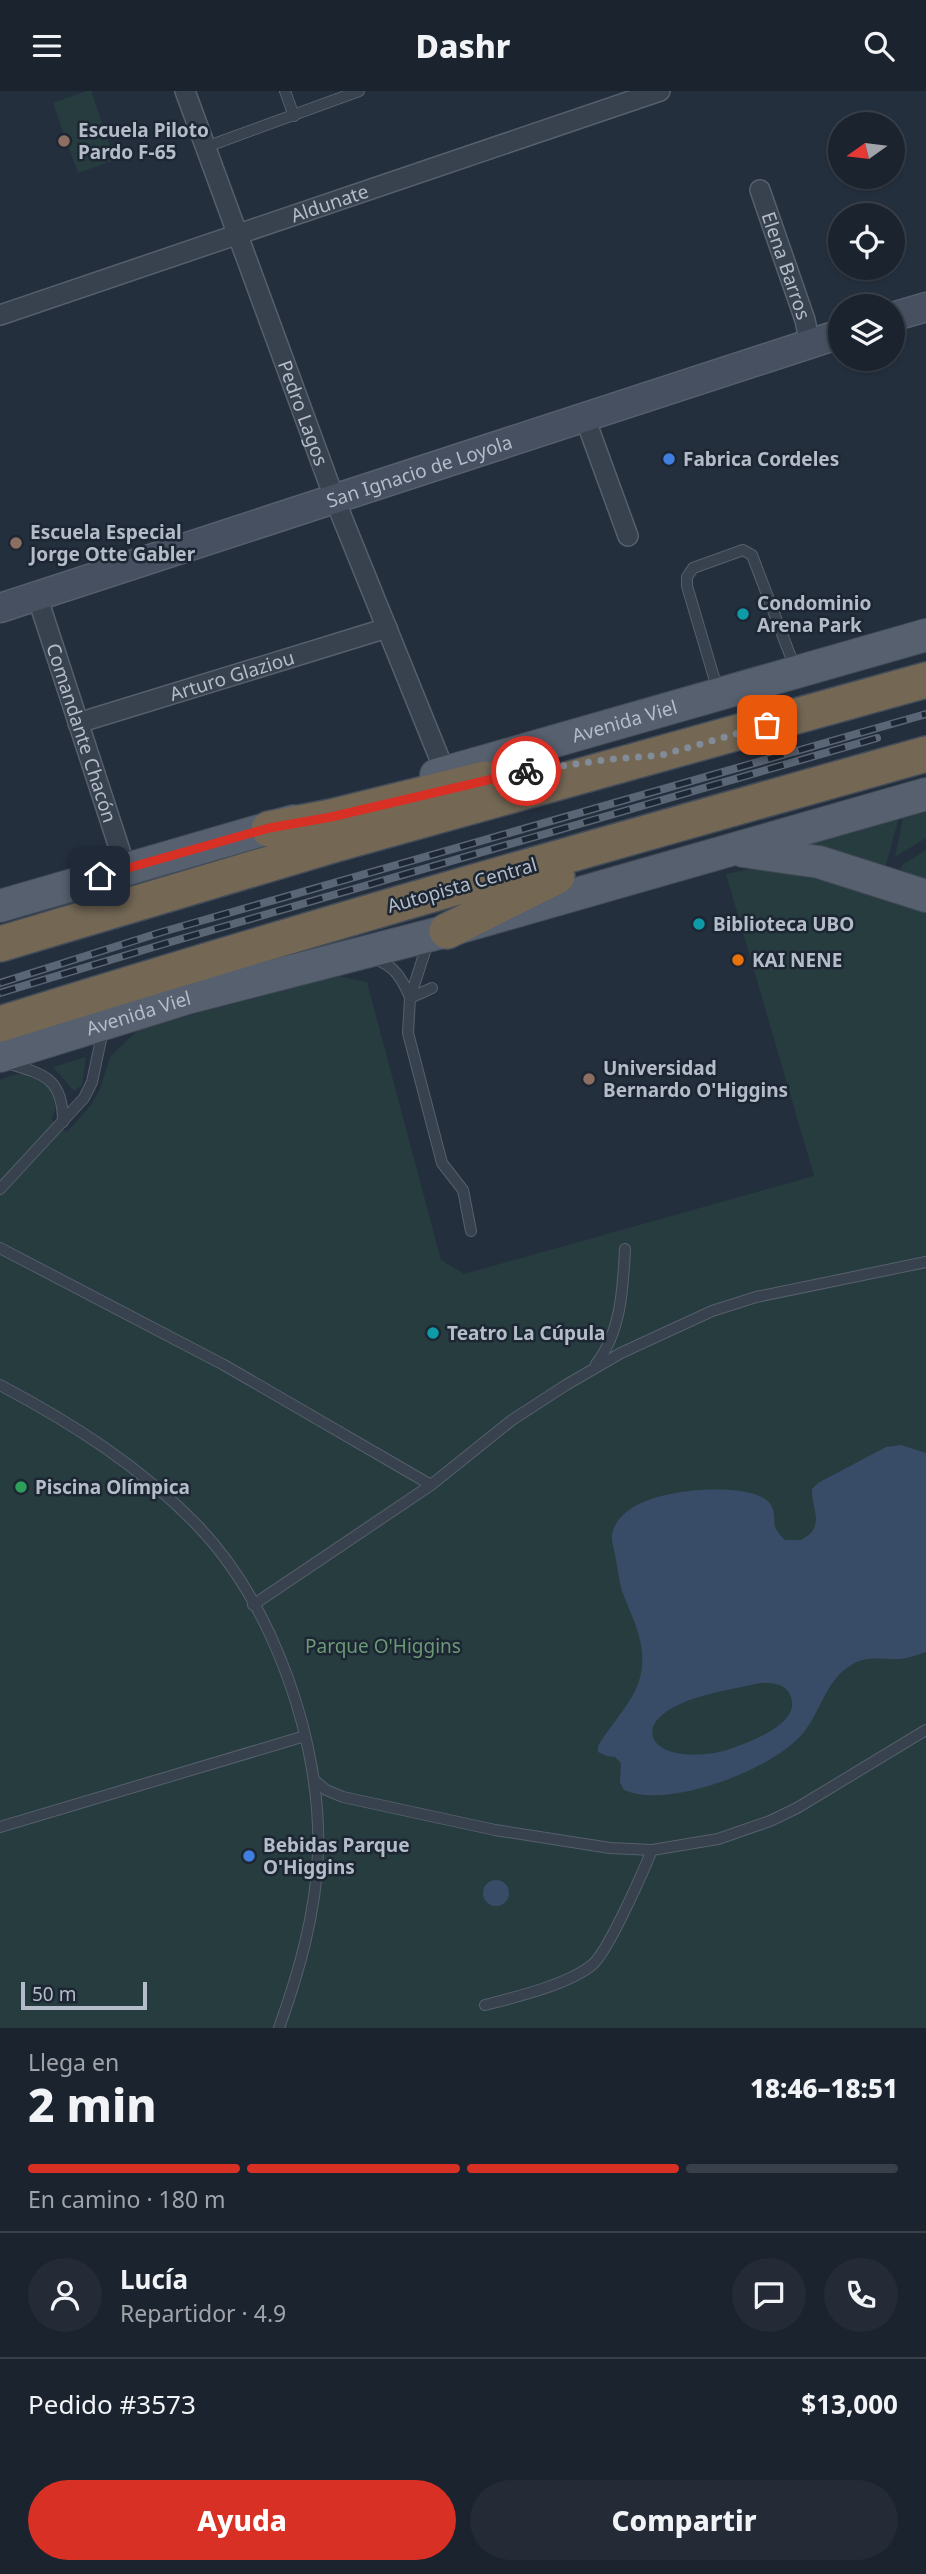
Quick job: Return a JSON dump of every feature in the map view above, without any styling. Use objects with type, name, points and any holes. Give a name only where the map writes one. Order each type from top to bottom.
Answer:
[{"type":"highway","points":[[0,944],[336,844],[926,680]]},
{"type":"highway","name":"Autopista Central","points":[[0,1024],[224,955],[926,754]]},
{"type":"highway","points":[[269,828],[331,817],[528,771],[662,755]]},
{"type":"highway","points":[[440,932],[654,830]]},
{"type":"main road","name":"Avenida Viel","points":[[0,906],[269,828],[445,772],[926,635]]},
{"type":"main road","name":"Avenida Viel","points":[[0,1059],[105,1023],[234,985],[440,932],[926,794]]},
{"type":"main road","points":[[731,850],[819,862],[926,896]]},
{"type":"street","name":"Pedro Lagos","points":[[185,91],[335,500],[445,772]]},
{"type":"street","name":"Aldunate","points":[[0,315],[660,91]]},
{"type":"street","name":"Elena Barros","points":[[760,190],[805,320],[810,344]]},
{"type":"street","points":[[905,313],[926,307]]},
{"type":"street","name":"San Ignacio de Loyola","points":[[0,608],[828,338]]},
{"type":"street","points":[[584,418],[628,535]]},
{"type":"street","name":"Comandante Chacón","points":[[37,596],[126,869]]},
{"type":"street","name":"Arturo Glaziou","points":[[78,723],[387,628]]},
{"type":"lane","points":[[285,91],[294,116]]},
{"type":"lane","points":[[206,147],[359,91]]},
{"type":"lane","points":[[719,695],[687,586],[687,577],[692,568],[743,550],[752,555],[797,672]]},
{"type":"lane","points":[[440,932],[424,953],[410,998],[408,1033],[442,1163],[463,1190],[471,1231]]},
{"type":"lane","points":[[354,955],[379,960],[392,967],[399,974],[410,998]]},
{"type":"lane","points":[[410,998],[432,988]]},
{"type":"lane","points":[[0,1189],[84,1098],[92,1082],[105,1023]]},
{"type":"lane","points":[[0,1059],[47,1077],[58,1090],[63,1103],[63,1122]]},
{"type":"lane","points":[[0,1248],[224,1365],[380,1453],[431,1485]]},
{"type":"lane","points":[[591,1370],[605,1352],[613,1334],[623,1280],[625,1249]]},
{"type":"lane","points":[[254,1605],[431,1485],[512,1420],[591,1370],[654,1337],[756,1297],[926,1262]]},
{"type":"lane","points":[[1,1385],[87,1435],[180,1509],[208,1539],[234,1574],[254,1605],[280,1662],[305,1736],[314,1780],[318,1853],[312,1904],[296,1982],[279,2028]]},
{"type":"lane","points":[[314,1780],[326,1790],[343,1797],[495,1830],[610,1849],[652,1850],[718,1839],[770,1821],[797,1808],[926,1730]]},
{"type":"lane","points":[[0,1828],[305,1736]]},
{"type":"lane","points":[[485,2005],[536,1992],[591,1966],[599,1958],[615,1929],[652,1850]]},
{"type":"green space","points":[[91,91],[115,160],[78,173],[53,103]]},
{"type":"green space","points":[[926,812],[926,838],[895,857],[903,818]]},
{"type":"green space","points":[[896,817],[898,821],[885,868],[812,844],[812,842]]},
{"type":"green space","points":[[926,850],[926,885],[900,871],[902,865]]},
{"type":"green space","name":"Parque O'Higgins","points":[[759,867],[810,872],[926,907],[926,2028],[0,2028],[0,1080],[22,1074],[39,1078],[54,1095],[55,1111],[51,1119],[67,1132],[91,1105],[100,1089],[110,1057],[139,1029],[337,976],[367,982],[441,1260],[464,1274],[814,1176],[726,874]]},
{"type":"green space","points":[[86,1057],[82,1085],[74,1091],[53,1067]]},
{"type":"water","points":[[901,1445],[926,1453],[926,1652],[903,1659],[859,1661],[844,1670],[830,1686],[804,1732],[790,1746],[746,1772],[693,1790],[667,1795],[643,1795],[624,1790],[620,1782],[621,1763],[615,1757],[598,1752],[598,1746],[634,1692],[641,1673],[640,1641],[622,1591],[612,1540],[616,1524],[622,1516],[647,1500],[667,1495],[713,1490],[743,1491],[766,1500],[772,1507],[775,1526],[785,1540],[801,1540],[809,1535],[816,1523],[812,1489],[818,1483],[886,1447]],"holes":[[[760,1683],[786,1689],[791,1697],[792,1707],[780,1724],[758,1738],[727,1750],[698,1755],[665,1750],[653,1737],[654,1724],[668,1710],[706,1695]]]},
{"type":"water","points":[[496,1880],[505,1884],[509,1893],[505,1902],[496,1906],[487,1902],[483,1893],[487,1884]]},
{"type":"railway","points":[[0,983],[162,932],[926,714]]},
{"type":"railway","points":[[0,993],[877,738]]},
{"type":"way so far","points":[[526,771],[662,755],[767,725]]},
{"type":"place","name":"Escuela Piloto Pardo F-65","points":[[64,141]]},
{"type":"place","name":"Fabrica Cordeles","points":[[669,459]]},
{"type":"place","name":"Escuela Especial Jorge Otte Gabler","points":[[16,543]]},
{"type":"place","name":"Condominio Arena Park","points":[[743,614]]},
{"type":"place","name":"Biblioteca UBO","points":[[699,924]]},
{"type":"place","name":"KAI NENE","points":[[738,960]]},
{"type":"place","name":"Universidad Bernardo O'Higgins","points":[[589,1079]]},
{"type":"place","name":"Teatro La Cúpula","points":[[433,1333]]},
{"type":"place","name":"Piscina Olímpica","points":[[21,1487]]},
{"type":"place","name":"Bebidas Parque O'Higgins","points":[[249,1856]]},
{"type":"route","points":[[100,876],[269,828],[331,817],[526,771]]}]
